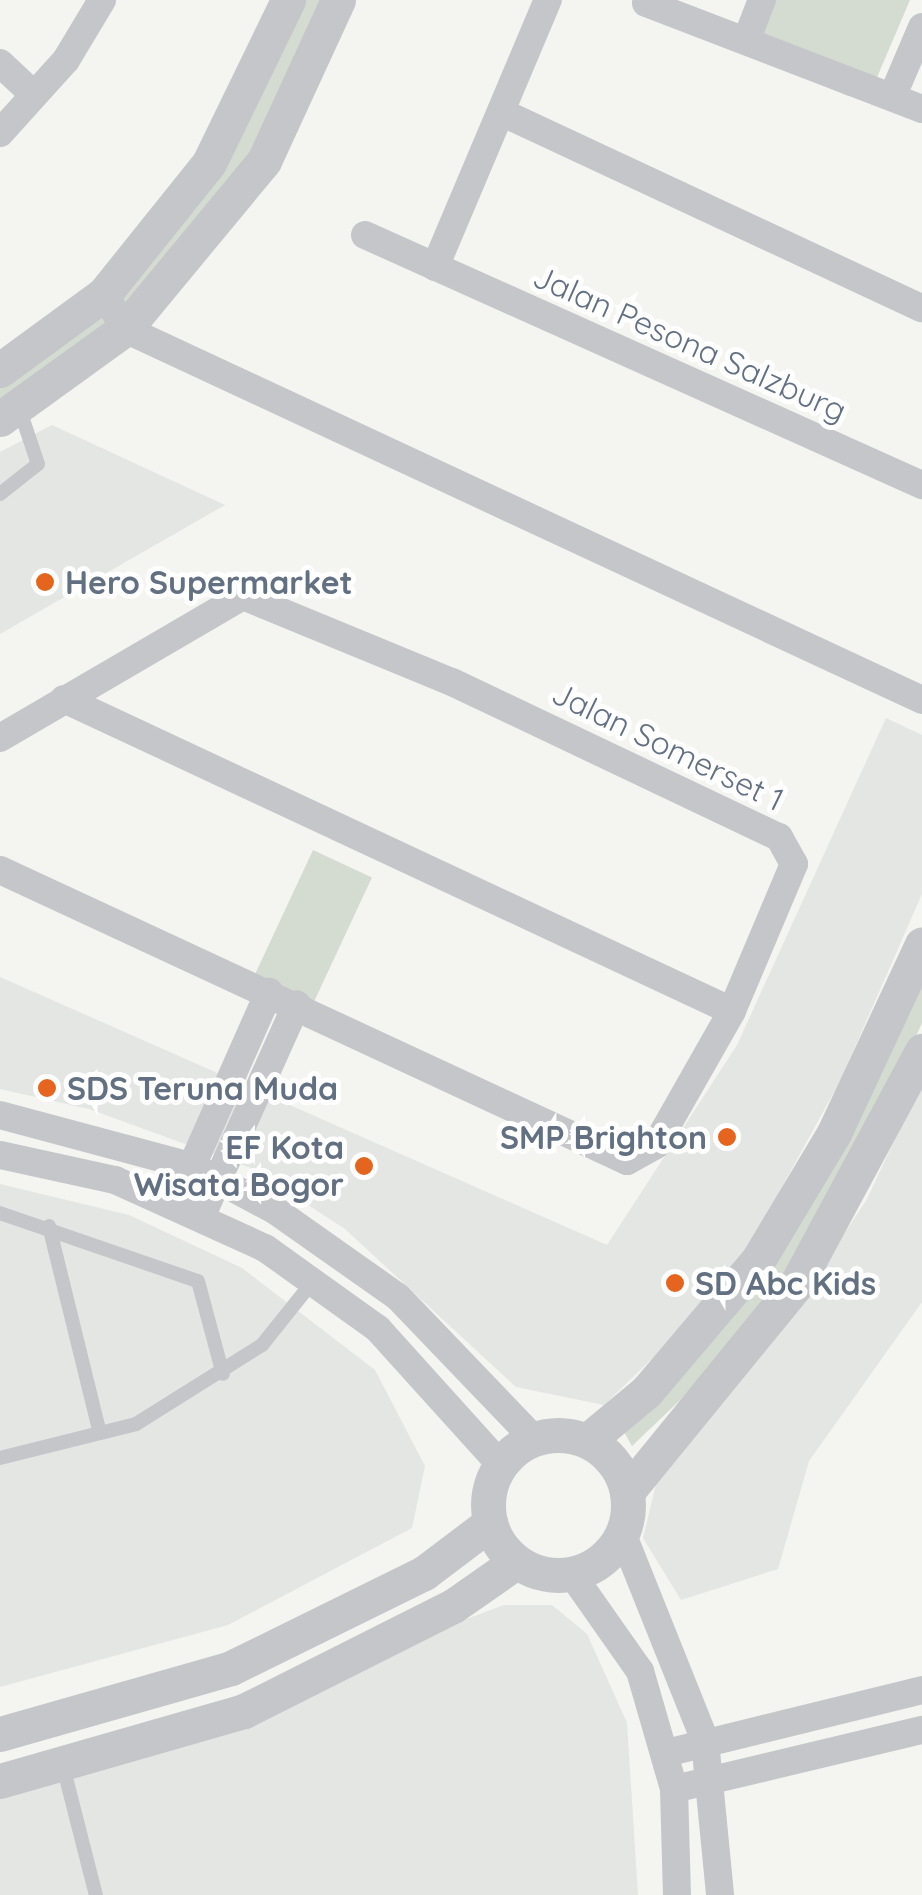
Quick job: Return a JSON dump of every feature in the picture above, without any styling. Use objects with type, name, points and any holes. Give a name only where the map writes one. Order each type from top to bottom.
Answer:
[{"type":"street","points":[[0,133],[102,0]]},
{"type":"street","points":[[0,370],[104,294],[210,164],[288,0]]},
{"type":"street","points":[[10,413],[124,329],[264,161],[338,0]]},
{"type":"street","points":[[435,267],[548,0]]},
{"type":"street","points":[[748,36],[762,0]]},
{"type":"street","points":[[646,3],[748,36],[922,109]]},
{"type":"street","points":[[894,95],[922,27]]},
{"type":"street","points":[[0,63],[33,94]]},
{"type":"street","points":[[502,113],[922,308]]},
{"type":"street","name":"Jalan Pesona Salzburg","points":[[364,235],[920,479]]},
{"type":"street","points":[[104,294],[124,329],[922,700]]},
{"type":"street","name":"Jalan Somerset 1","points":[[0,738],[242,596],[470,690],[790,848],[794,864],[732,1011],[656,1144],[627,1162],[297,1004],[0,870]]},
{"type":"street","points":[[64,699],[732,1011]]},
{"type":"street","points":[[587,1441],[646,1392],[758,1260],[834,1133],[922,944]]},
{"type":"street","points":[[207,1173],[269,992]]},
{"type":"street","points":[[189,1209],[297,1004]]},
{"type":"street","points":[[627,1492],[796,1285],[922,1051]]},
{"type":"street","points":[[0,1115],[207,1173],[398,1297],[534,1439]]},
{"type":"street","points":[[0,1155],[189,1209],[314,1280],[434,1384],[500,1464]]},
{"type":"street","points":[[0,1734],[231,1668],[424,1573],[490,1523],[500,1464],[534,1439],[587,1441],[620,1471],[627,1492],[622,1533],[706,1741],[713,1780],[720,1895]]},
{"type":"street","points":[[490,1523],[516,1562],[572,1574],[640,1671],[674,1789],[677,1895]]},
{"type":"street","points":[[572,1574],[622,1533]]},
{"type":"street","points":[[0,1781],[63,1766],[244,1710],[452,1606],[516,1562]]},
{"type":"street","points":[[666,1753],[922,1690]]},
{"type":"street","points":[[674,1789],[922,1730]]},
{"type":"lane","points":[[0,494],[38,464],[10,413]]},
{"type":"lane","points":[[0,1213],[49,1226],[198,1281],[223,1374]]},
{"type":"lane","points":[[49,1226],[100,1433]]},
{"type":"lane","points":[[0,1458],[136,1424],[223,1374],[262,1345],[314,1280]]},
{"type":"lane","points":[[63,1766],[96,1895]]},
{"type":"shaded area","points":[[288,0],[338,0],[264,161],[125,329],[0,419],[0,370],[50,338],[209,163]]},
{"type":"shaded area","points":[[770,0],[910,0],[875,82],[848,96],[759,57]]},
{"type":"shaded area","name":"Hero Supermarket","points":[[52,425],[225,505],[0,634],[0,452]]},
{"type":"shaded area","points":[[886,718],[922,735],[922,894],[840,1081],[755,1236],[685,1327],[604,1405],[516,1387],[345,1229],[251,1168],[89,1109],[0,1089],[0,977],[607,1245],[737,1045]]},
{"type":"shaded area","points":[[313,850],[372,877],[312,1005],[253,978]]},
{"type":"shaded area","points":[[922,971],[922,1023],[866,1145],[786,1280],[722,1360],[632,1446],[624,1432],[699,1349]]},
{"type":"shaded area","points":[[922,1081],[922,1302],[809,1461],[778,1569],[681,1600],[643,1538],[658,1476],[792,1313],[867,1199]]},
{"type":"shaded area","points":[[0,1184],[129,1215],[242,1268],[375,1370],[425,1466],[412,1528],[228,1625],[0,1687]]},
{"type":"shaded area","points":[[504,1605],[552,1605],[587,1634],[627,1723],[638,1895],[0,1895],[0,1793]]},
{"type":"place","name":"Hero Supermarket","points":[[45,582]]},
{"type":"place","name":"SDS Teruna Muda","points":[[47,1088]]},
{"type":"place","name":"SMP Brighton","points":[[727,1137]]},
{"type":"place","name":"EF Kota Wisata Bogor","points":[[364,1166]]},
{"type":"place","name":"SD Abc Kids","points":[[675,1283]]}]
